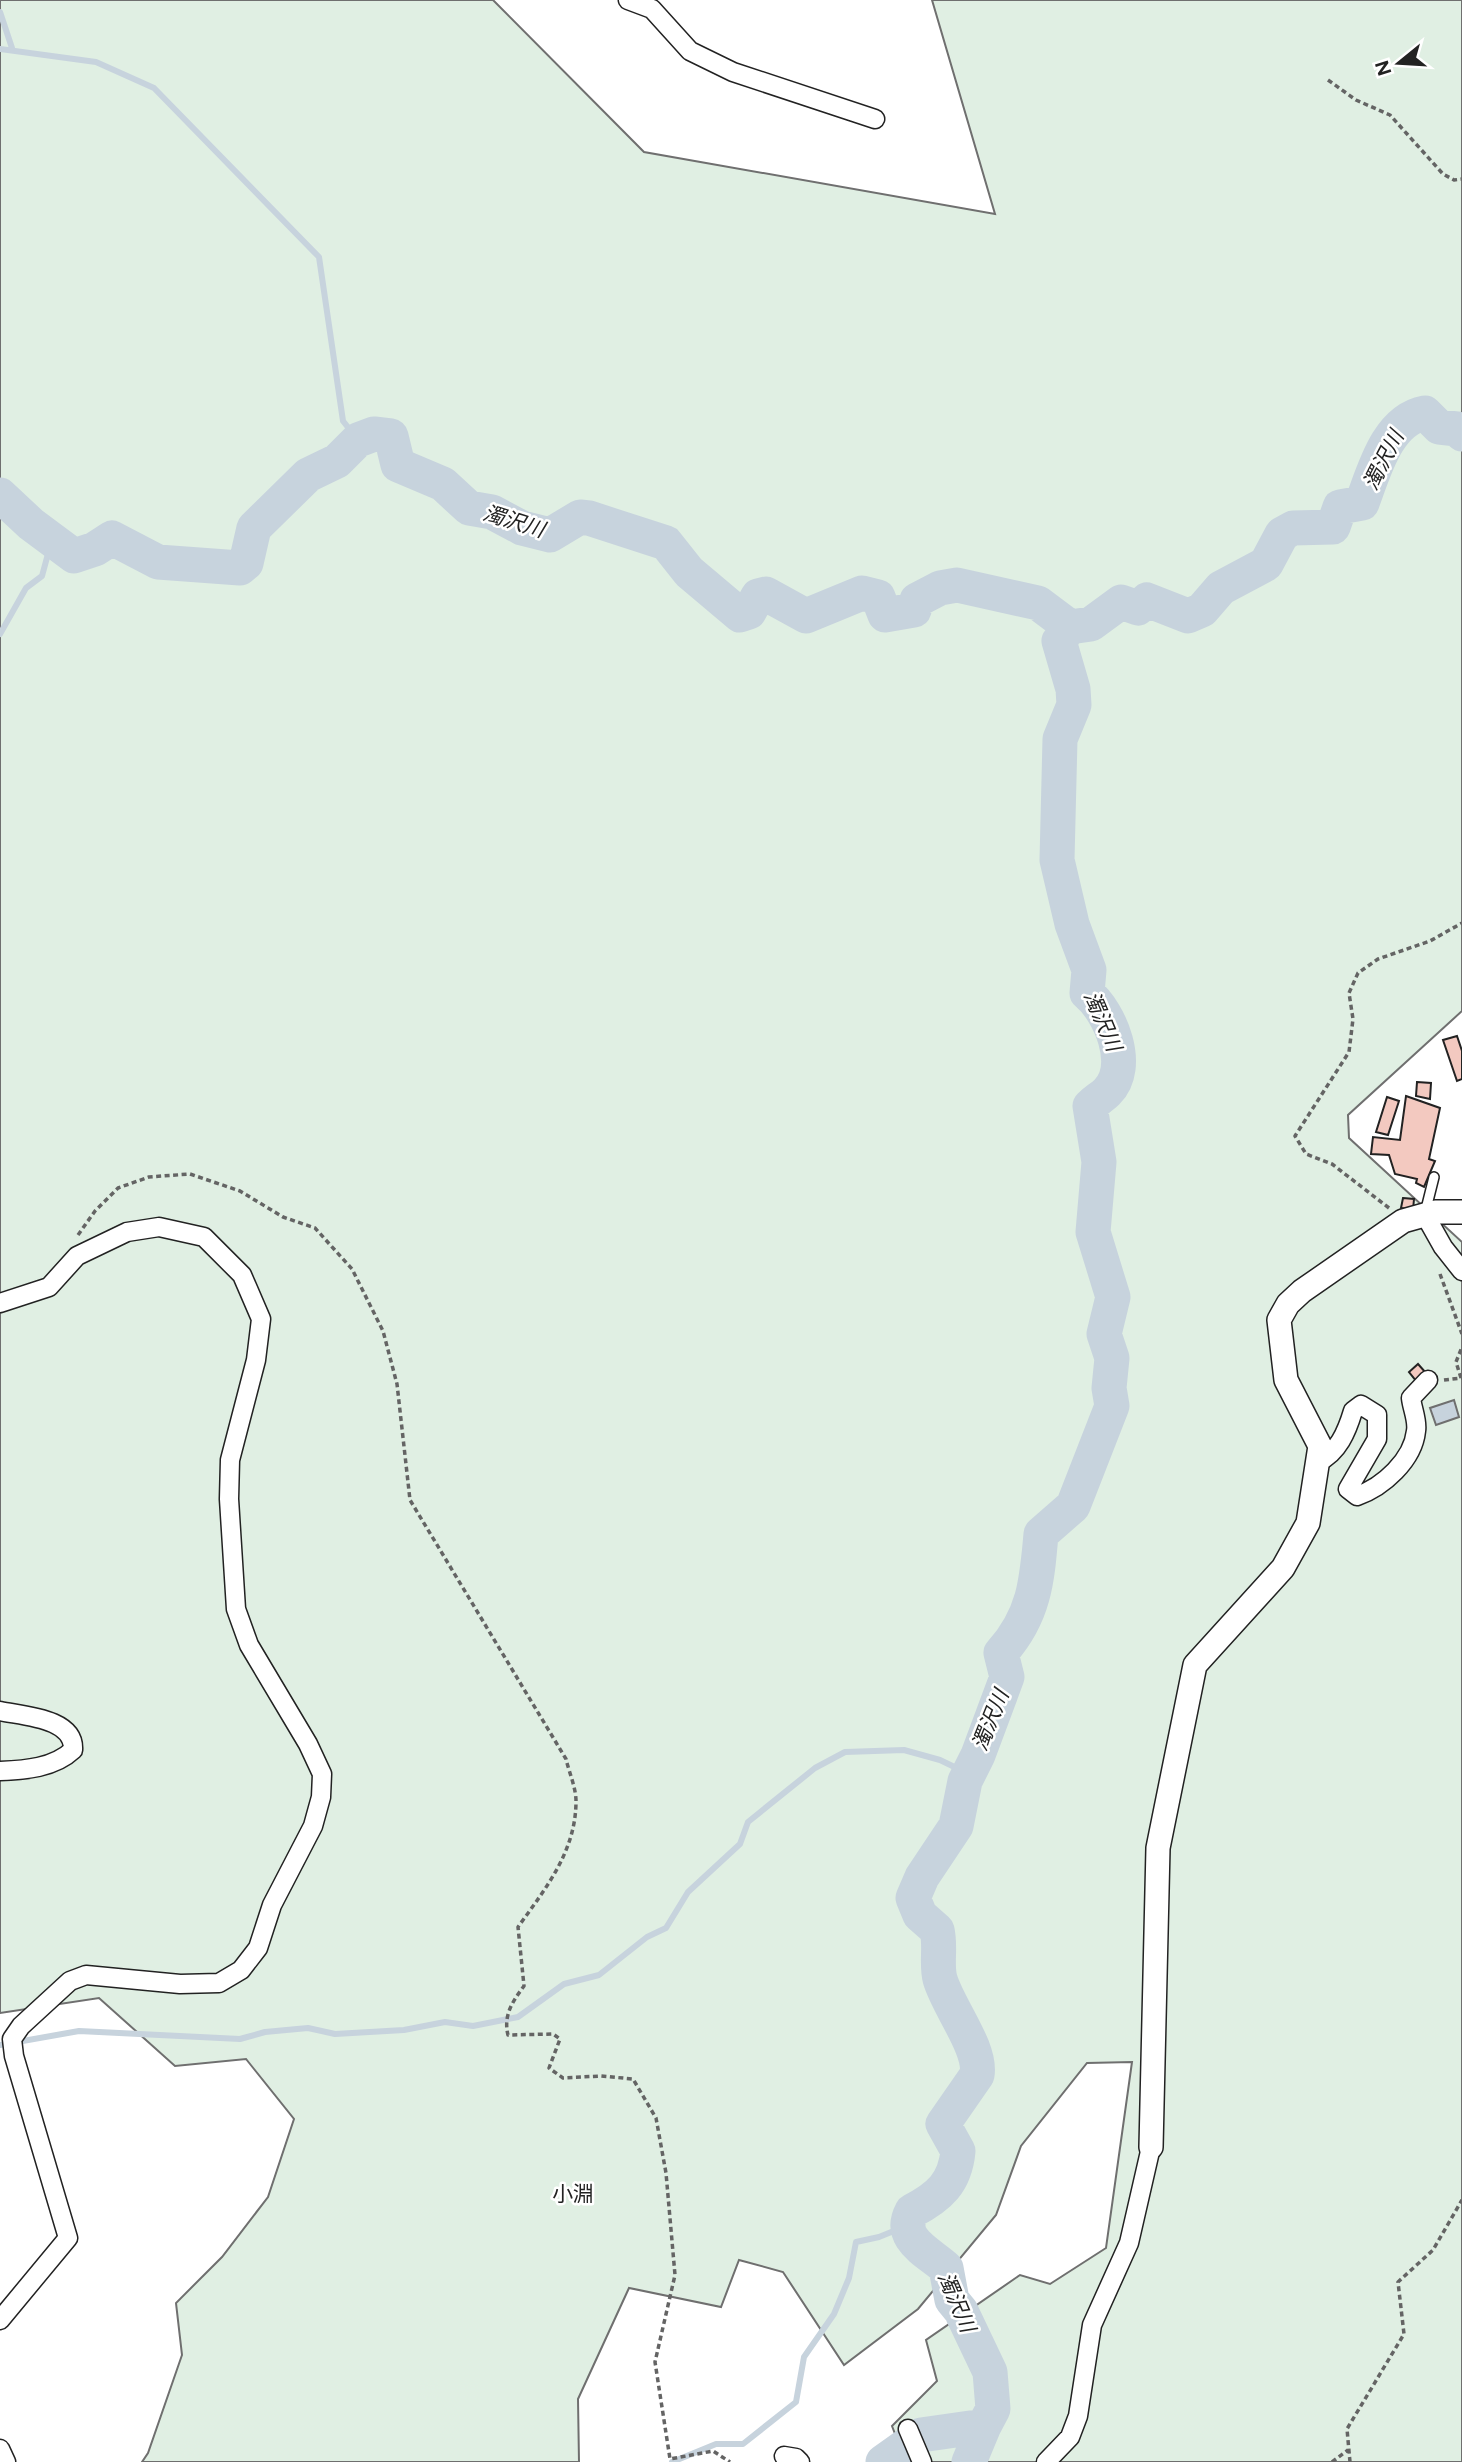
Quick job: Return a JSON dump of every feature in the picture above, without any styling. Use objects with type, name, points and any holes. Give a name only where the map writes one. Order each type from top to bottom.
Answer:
[{"type":"street","points":[[628,0],[652,9],[690,51],[733,72],[875,120]]},
{"type":"street","points":[[1046,2462],[1070,2437],[1078,2416],[1093,2325],[1129,2243],[1151,2147],[1158,1848],[1195,1665],[1283,1568],[1308,1523],[1320,1446],[1286,1380],[1279,1320],[1288,1304],[1302,1291],[1414,1218],[1462,1212]]},
{"type":"street","points":[[1414,1218],[1438,1239],[1462,1270]]},
{"type":"street","points":[[0,1303],[48,1286],[78,1256],[127,1232],[159,1227],[204,1237],[242,1275],[261,1319],[256,1360],[230,1460],[229,1499],[236,1609],[249,1646],[308,1744],[321,1774],[321,1797],[302,1850],[272,1906],[258,1948],[241,1970],[219,1983],[180,1984],[86,1975],[70,1981],[22,2026],[12,2039],[14,2056],[68,2238],[0,2320]]},
{"type":"street","points":[[1318,1462],[1335,1448],[1346,1432],[1353,1411],[1362,1405],[1377,1415],[1377,1439],[1348,1489],[1357,1496],[1390,1476],[1413,1441],[1417,1430],[1412,1398],[1427,1380]]},
{"type":"street","points":[[0,1712],[40,1719],[67,1730],[73,1740],[72,1750],[61,1761],[23,1770],[0,1771]]},
{"type":"street","points":[[908,2429],[922,2462]]},
{"type":"street","points":[[0,2449],[6,2462]]},
{"type":"lane","points":[[1414,1218],[1434,1177]]},
{"type":"path","points":[[1328,80],[1356,100],[1390,116],[1443,174],[1454,180],[1462,179]]},
{"type":"path","points":[[1414,1218],[1332,1164],[1306,1154],[1295,1136],[1349,1052],[1353,1019],[1349,993],[1358,973],[1378,959],[1430,941],[1462,923]]},
{"type":"path","points":[[78,1256],[77,1236],[95,1211],[118,1188],[149,1177],[190,1174],[240,1191],[283,1217],[315,1228],[352,1269],[383,1331],[397,1384],[410,1500],[566,1759],[576,1800],[570,1845],[549,1884],[518,1927],[524,1986],[510,2005],[506,2025],[508,2035],[553,2034],[560,2039],[549,2068],[563,2078],[601,2076],[633,2079],[656,2118],[666,2173],[676,2275],[655,2362],[670,2459],[713,2451],[730,2462]]},
{"type":"path","points":[[1438,1239],[1436,1247],[1440,1277],[1462,1334]]},
{"type":"path","points":[[1427,1380],[1461,1378],[1456,1362],[1462,1347]]},
{"type":"path","points":[[1350,2462],[1347,2429],[1404,2334],[1398,2282],[1433,2250],[1462,2200]]},
{"type":"path","points":[[1332,2462],[1348,2450]]},
{"type":"green space","points":[[0,0],[493,0],[644,152],[995,214],[932,0],[1462,0],[1462,1011],[1348,1115],[1349,1138],[1462,1242],[1462,2462],[906,2462],[892,2426],[937,2381],[926,2340],[1020,2275],[1050,2284],[1106,2248],[1132,2062],[1087,2063],[1021,2146],[996,2215],[918,2309],[844,2365],[783,2272],[739,2260],[721,2307],[629,2288],[578,2399],[579,2462],[142,2462],[148,2453],[182,2355],[176,2303],[222,2257],[268,2197],[294,2119],[246,2059],[175,2066],[99,1998],[0,2013]]},
{"type":"shaded area","points":[[1454,1400],[1459,1417],[1436,1425],[1430,1408]]},
{"type":"building","points":[[1457,1036],[1462,1051],[1462,1079],[1457,1081],[1443,1040]]},
{"type":"building","points":[[1417,1082],[1431,1083],[1430,1099],[1416,1096]]},
{"type":"building","points":[[1406,1096],[1440,1108],[1429,1159],[1435,1161],[1424,1187],[1416,1183],[1417,1179],[1395,1174],[1389,1155],[1371,1154],[1373,1137],[1400,1140]]},
{"type":"building","points":[[1387,1097],[1399,1101],[1388,1135],[1376,1132]]},
{"type":"building","points":[[1403,1198],[1414,1199],[1413,1210],[1401,1208]]},
{"type":"building","points":[[1418,1364],[1426,1373],[1417,1382],[1409,1372]]},
{"type":"waterway","points":[[0,12],[12,48]]},
{"type":"waterway","points":[[0,49],[96,62],[154,88],[319,257],[343,421],[358,440]]},
{"type":"waterway","name":"濁沢川","points":[[883,2462],[921,2435],[984,2426],[993,2409],[990,2372],[961,2311],[952,2300],[946,2268],[916,2244],[908,2229],[912,2211],[938,2194],[953,2172],[958,2151],[943,2124],[977,2075],[970,2041],[940,1979],[937,1930],[920,1915],[913,1898],[922,1877],[956,1826],[965,1781],[978,1755],[1007,1677],[1001,1653],[1021,1626],[1032,1598],[1041,1534],[1073,1506],[1112,1406],[1109,1388],[1112,1358],[1104,1334],[1113,1297],[1093,1232],[1099,1162],[1090,1106],[1107,1092],[1115,1081],[1118,1054],[1110,1026],[1096,1002],[1087,993],[1089,970],[1072,924],[1057,860],[1060,739],[1074,705],[1073,689],[1059,641],[1070,627],[1091,624],[1121,602],[1138,608],[1147,600],[1188,616],[1202,610],[1221,588],[1266,564],[1282,534],[1293,528],[1333,527],[1340,507],[1362,503],[1384,449],[1401,426],[1412,418],[1425,413],[1439,427],[1457,429],[1462,434]]},
{"type":"waterway","name":"濁沢川","points":[[0,495],[31,524],[74,556],[95,549],[112,538],[158,562],[240,568],[246,563],[254,528],[308,475],[337,461],[358,440],[374,434],[391,436],[398,465],[443,484],[469,508],[492,512],[522,528],[550,535],[580,517],[666,543],[689,572],[740,615],[749,612],[758,596],[766,594],[806,616],[862,593],[878,597],[885,615],[914,610],[917,600],[940,588],[957,585],[1038,603],[1070,627]]},
{"type":"waterway","points":[[0,634],[26,588],[42,576],[52,539]]},
{"type":"waterway","points":[[0,2045],[79,2031],[240,2039],[265,2032],[308,2028],[335,2034],[404,2030],[445,2022],[473,2026],[518,2017],[564,1984],[599,1975],[647,1937],[666,1928],[688,1892],[740,1844],[748,1822],[815,1768],[845,1752],[904,1750],[940,1760],[969,1774]]},
{"type":"waterway","points":[[672,2462],[716,2444],[743,2444],[796,2402],[804,2357],[834,2314],[849,2278],[856,2242],[879,2237],[906,2226]]},
{"type":"waterway","points":[[969,2462],[984,2426]]},
{"type":"district","name":"小淵","points":[[573,2193]]}]
